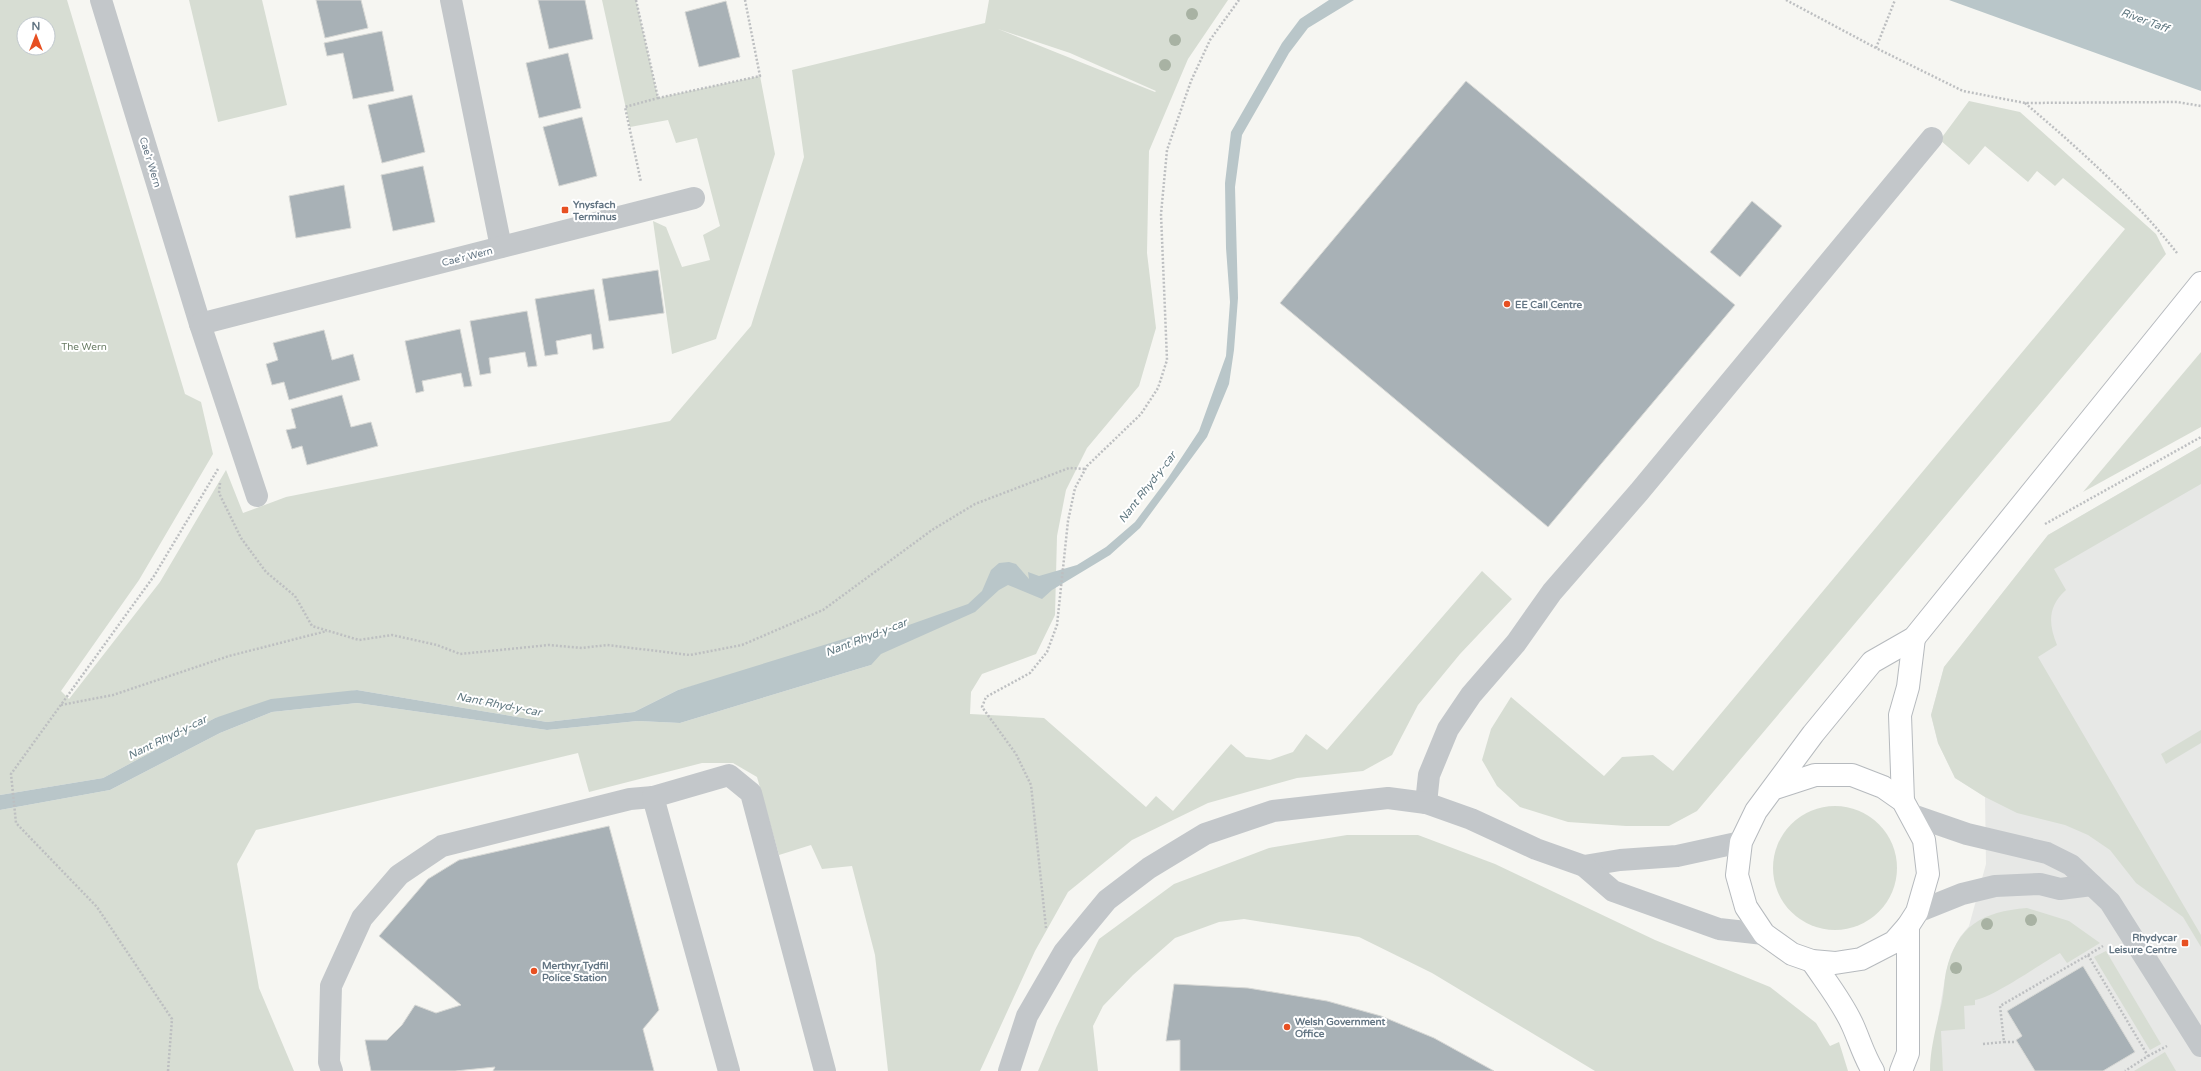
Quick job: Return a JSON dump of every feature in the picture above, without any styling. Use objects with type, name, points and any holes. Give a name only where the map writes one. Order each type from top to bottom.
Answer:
[{"type":"main road","points":[[1913,919],[1894,942],[1861,959],[1835,963],[1812,961],[1792,954],[1764,934],[1746,907],[1737,875],[1741,842],[1756,811],[1775,788],[1813,734],[1872,662],[1914,638],[2201,283]]},
{"type":"main road","points":[[1901,1071],[1908,1053],[1913,919],[1928,874],[1924,840],[1908,808],[1900,715],[1908,687],[1914,638]]},
{"type":"main road","points":[[1775,788],[1815,775],[1852,775],[1883,787],[1908,808]]},
{"type":"main road","points":[[1812,961],[1853,1026],[1864,1057],[1873,1071]]},
{"type":"street","name":"Cae'r Wern","points":[[101,0],[200,324],[232,455],[256,496]]},
{"type":"street","name":"Cae'r Wern","points":[[451,0],[501,247]]},
{"type":"street","points":[[1426,803],[1429,775],[1448,729],[1471,695],[1516,642],[1552,592],[1639,492],[1932,138]]},
{"type":"street","name":"Cae'r Wern","points":[[200,324],[694,198]]},
{"type":"street","points":[[332,1071],[329,1062],[331,986],[362,918],[399,875],[442,846],[630,799],[653,797],[729,775],[751,793],[825,1071]]},
{"type":"street","points":[[653,797],[729,1071]]},
{"type":"street","points":[[1009,1071],[1027,1016],[1064,952],[1107,900],[1149,868],[1206,834],[1273,811],[1388,798],[1426,803],[1471,819],[1536,850],[1584,866],[1612,891],[1719,929],[1764,934]]},
{"type":"street","points":[[1908,808],[1967,834],[2046,853],[2071,865],[2110,902],[2201,1046]]},
{"type":"street","points":[[1584,866],[1620,860],[1678,856],[1741,842]]},
{"type":"street","points":[[1913,919],[1962,894],[1995,886],[2040,884],[2060,889],[2092,886]]},
{"type":"path","points":[[636,0],[658,98]]},
{"type":"path","points":[[647,210],[625,107],[658,98],[760,76],[745,0]]},
{"type":"path","points":[[1064,952],[1046,928],[1031,785],[1016,754],[982,707],[986,696],[1030,673],[1047,652],[1057,624],[1068,521],[1074,488],[1085,469],[1140,414],[1158,388],[1167,360],[1161,214],[1167,150],[1192,81],[1210,40],[1239,0]]},
{"type":"path","points":[[1786,0],[1876,48],[1963,91],[2025,103],[2177,102],[2201,106]]},
{"type":"path","points":[[1876,48],[1895,0]]},
{"type":"path","points":[[2025,103],[2080,150],[2160,231],[2177,253]]},
{"type":"path","points":[[2045,524],[2201,437]]},
{"type":"path","points":[[222,472],[232,455]]},
{"type":"path","points":[[168,1071],[172,1019],[97,907],[16,823],[11,774],[154,576],[232,455]]},
{"type":"path","points":[[221,479],[219,493],[241,538],[266,572],[295,596],[312,626],[359,640],[392,635],[437,645],[460,654],[549,645],[582,648],[607,645],[690,655],[742,645],[823,610],[932,530],[975,504],[1069,468],[1085,469]]},
{"type":"path","points":[[60,706],[113,695],[229,656],[328,631]]},
{"type":"path","points":[[2004,1042],[2000,1006],[2107,944]]},
{"type":"path","points":[[2088,955],[2148,1056]]},
{"type":"path","points":[[1983,1044],[2014,1042]]},
{"type":"path","points":[[2125,1071],[2148,1056],[2169,1045]]},
{"type":"shaded area","points":[[2201,446],[2201,1071],[1943,1071],[1938,1019],[1946,972],[1951,954],[1960,937],[1969,926],[1986,864],[1985,797],[1955,778],[1938,743],[1931,715],[1944,667],[2048,535]]},
{"type":"green space","name":"The Wern","points":[[0,0],[67,0],[185,394],[201,402],[213,454],[139,580],[61,691],[69,699],[160,582],[226,470],[243,513],[286,497],[670,421],[751,326],[804,157],[792,70],[985,23],[989,0],[1228,0],[1188,59],[1149,151],[1147,253],[1156,328],[1139,386],[1087,448],[1066,490],[1057,536],[1055,615],[1036,654],[982,674],[971,692],[970,714],[1044,718],[1146,807],[1156,796],[1173,811],[1231,744],[1246,757],[1270,760],[1293,752],[1306,734],[1327,750],[1482,571],[1512,599],[1460,654],[1418,705],[1392,755],[1363,771],[1297,778],[1208,803],[1132,840],[1068,892],[1035,951],[980,1071],[888,1071],[875,955],[852,866],[822,869],[811,845],[779,855],[757,777],[733,763],[702,763],[589,792],[578,753],[256,830],[237,864],[259,988],[294,1071],[0,1071],[0,810],[110,790],[220,733],[272,712],[357,703],[547,730],[638,721],[680,723],[871,665],[718,679],[678,690],[634,712],[547,722],[357,690],[215,718],[103,778],[0,795]],"holes":[[[998,29],[1070,53],[1156,91],[1155,92]]]},
{"type":"green space","points":[[189,0],[262,0],[287,105],[218,122]]},
{"type":"green space","points":[[602,0],[636,0],[658,98],[760,76],[775,154],[716,339],[672,354],[653,221],[666,227],[682,267],[710,260],[703,235],[720,226],[697,138],[676,143],[668,120],[630,127]]},
{"type":"green space","points":[[1969,101],[2020,112],[2156,234],[2166,254],[1697,811],[1669,826],[1626,826],[1568,822],[1520,807],[1497,786],[1482,760],[1491,729],[1511,697],[1604,776],[1622,757],[1653,755],[1673,771],[2125,229],[2063,178],[2055,186],[2037,171],[2028,182],[1985,146],[1969,165],[1940,140]]},
{"type":"green space","points":[[2201,352],[2201,427],[2083,492]]},
{"type":"green space","points":[[2201,446],[2201,484],[2054,569],[2066,590],[2056,602],[2051,615],[2052,629],[2057,645],[2038,657],[2201,935],[2201,947],[2183,917],[2136,883],[2110,850],[2088,835],[2065,825],[2017,813],[1985,797],[1955,778],[1938,743],[1931,715],[1944,667],[2048,535]]},
{"type":"green space","points":[[2201,730],[2201,743],[2166,764],[2161,754]]},
{"type":"green space","points":[[1841,806],[1859,810],[1870,816],[1883,828],[1893,844],[1897,868],[1893,892],[1887,903],[1875,916],[1853,928],[1829,930],[1811,926],[1800,920],[1787,908],[1775,886],[1773,862],[1777,844],[1783,833],[1795,820],[1817,808]]},
{"type":"green space","points":[[1347,835],[1418,835],[1495,864],[1655,940],[1770,987],[1816,1023],[1830,1046],[1839,1042],[1848,1071],[1595,1071],[1432,973],[1359,937],[1244,919],[1219,922],[1175,938],[1133,975],[1103,1006],[1093,1026],[1098,1071],[1038,1071],[1056,1028],[1099,939],[1174,884],[1269,848]]},
{"type":"green space","points":[[2027,908],[2069,921],[2100,943],[2067,963],[2060,953],[2005,987],[1983,998],[1975,1000],[1975,1005],[1964,1006],[1965,1029],[1941,1031],[1943,1071],[1930,1071],[1932,1045],[1942,1002],[1946,972],[1957,943],[1965,932],[1984,918],[1997,913]]},
{"type":"green space","points":[[2106,951],[2161,1044],[2150,1050],[2094,957]]},
{"type":"green space","points":[[2165,1052],[2176,1071],[2134,1071]]},
{"type":"water","name":"Nant Rhyd-y-car","points":[[1329,0],[1354,0],[1308,28],[1289,53],[1242,135],[1235,187],[1238,298],[1234,350],[1229,384],[1207,437],[1140,528],[1110,555],[1052,590],[1042,599],[1008,585],[999,590],[975,612],[881,654],[871,665],[680,723],[638,721],[547,730],[357,703],[272,712],[220,733],[110,790],[0,810],[0,795],[103,778],[215,718],[271,699],[357,690],[547,722],[634,712],[678,690],[863,633],[875,637],[968,604],[982,591],[991,570],[999,563],[1009,562],[1016,564],[1029,579],[1028,572],[1039,576],[1077,565],[1106,547],[1135,522],[1168,478],[1199,431],[1226,356],[1230,302],[1226,248],[1225,183],[1231,132],[1282,43],[1300,19]]},
{"type":"water","name":"River Taff","points":[[1949,0],[2201,0],[2201,91]]},
{"type":"building","points":[[316,0],[361,0],[368,28],[325,38]]},
{"type":"building","points":[[538,0],[585,0],[593,39],[549,49]]},
{"type":"building","points":[[726,1],[740,57],[699,67],[685,12]]},
{"type":"building","points":[[382,31],[394,91],[353,99],[343,53],[327,56],[324,43]]},
{"type":"building","points":[[568,53],[581,108],[539,118],[526,63]]},
{"type":"building","name":"EE Call Centre","points":[[1466,81],[1735,305],[1548,527],[1280,303]]},
{"type":"building","points":[[412,95],[425,152],[382,163],[368,105]]},
{"type":"building","points":[[582,117],[597,176],[559,186],[543,127]]},
{"type":"building","points":[[423,166],[435,222],[393,231],[381,175]]},
{"type":"building","points":[[344,185],[351,228],[296,238],[289,196]]},
{"type":"building","points":[[1752,201],[1782,226],[1740,277],[1710,252]]},
{"type":"building","points":[[658,270],[664,313],[609,321],[602,279]]},
{"type":"building","points":[[594,289],[604,348],[593,350],[591,334],[556,341],[558,354],[545,356],[535,299]]},
{"type":"building","points":[[527,311],[537,366],[528,367],[525,352],[489,358],[491,373],[480,375],[470,321]]},
{"type":"building","points":[[460,329],[472,386],[464,387],[461,373],[422,381],[424,391],[416,393],[405,341]]},
{"type":"building","points":[[324,330],[332,360],[353,354],[360,380],[289,400],[284,382],[272,385],[266,364],[278,360],[273,343]]},
{"type":"building","points":[[342,395],[351,427],[371,422],[378,446],[307,465],[302,446],[292,449],[286,430],[296,428],[291,409]]},
{"type":"building","name":"Merthyr Tydfil Police Station","points":[[609,826],[659,1010],[643,1029],[654,1071],[493,1071],[495,1067],[455,1071],[371,1071],[365,1040],[387,1040],[402,1025],[415,1005],[436,1013],[461,1005],[379,936],[428,879],[459,860]]},
{"type":"building","points":[[2083,966],[2135,1052],[2103,1071],[2035,1071],[2016,1040],[2022,1036],[2007,1011]]},
{"type":"building","name":"Welsh Government Office","points":[[1174,984],[1248,988],[1327,1001],[1381,1016],[1434,1038],[1494,1071],[1180,1071],[1180,1040],[1166,1041]]},
{"type":"place","name":"Ynysfach Terminus","points":[[565,210]]},
{"type":"place","name":"EE Call Centre","points":[[1507,304]]},
{"type":"place","name":"Rhydycar Leisure Centre","points":[[2185,943]]},
{"type":"place","name":"Merthyr Tydfil Police Station","points":[[534,971]]},
{"type":"place","name":"Welsh Government Office","points":[[1287,1027]]}]
